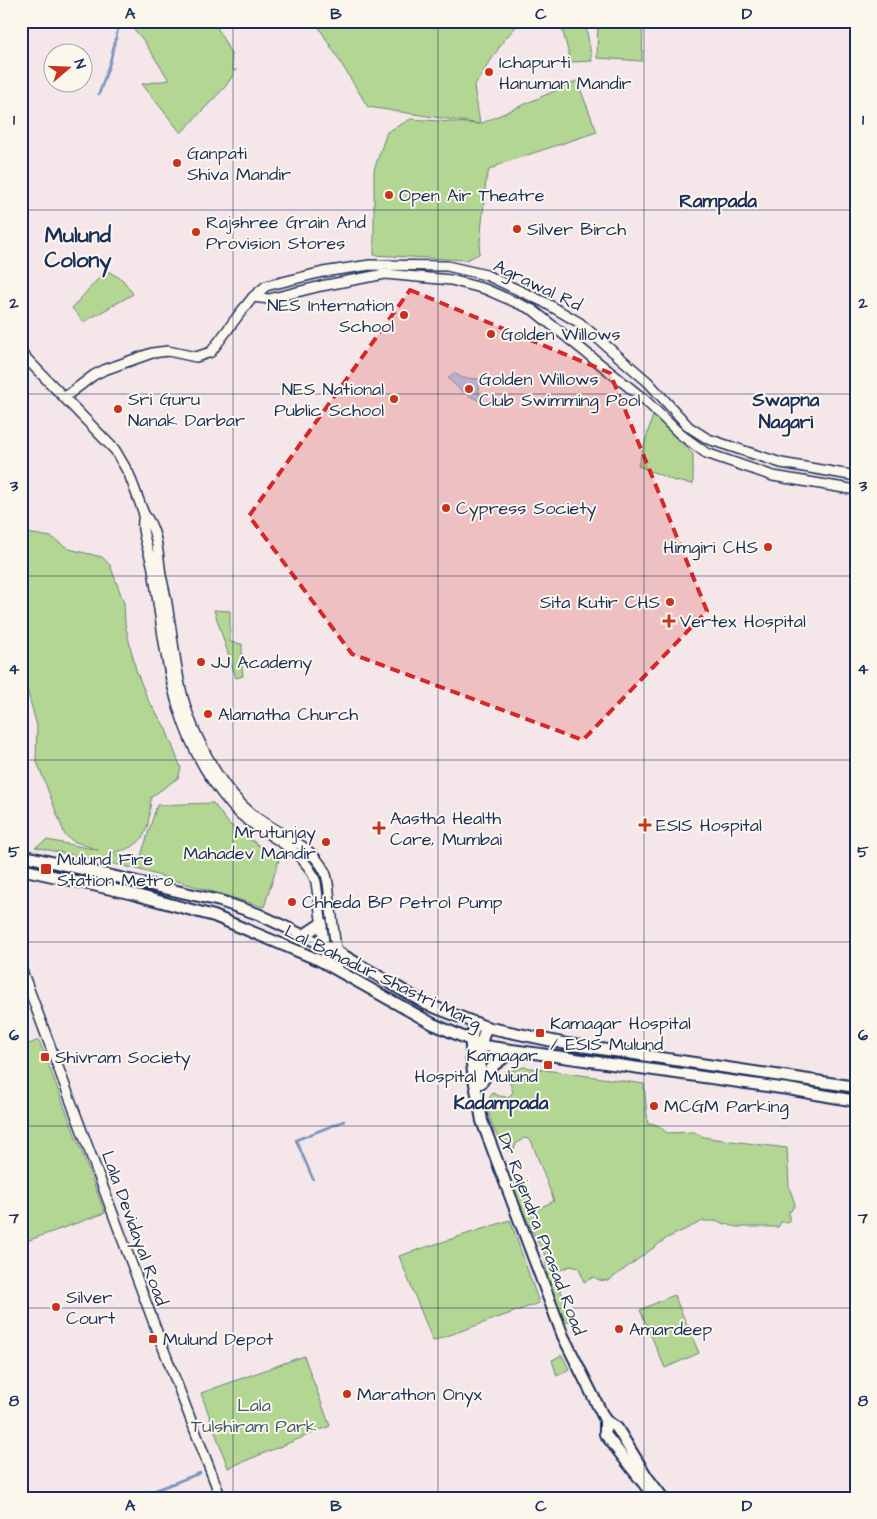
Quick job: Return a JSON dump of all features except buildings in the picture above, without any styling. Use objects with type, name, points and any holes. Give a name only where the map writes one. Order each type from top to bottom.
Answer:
[{"type":"main road","name":"Lal Bahadur Shastri Marg","points":[[21,854],[220,901],[258,914],[336,951],[426,1004],[481,1025],[568,1044],[856,1086]]},
{"type":"main road","name":"Lal Bahadur Shastri Marg","points":[[21,869],[130,893],[214,916],[327,964],[433,1024],[481,1044],[513,1051],[788,1089],[856,1101]]},
{"type":"main road","points":[[304,935],[322,923]]},
{"type":"main road","points":[[478,1095],[480,1084],[481,1025]]},
{"type":"main road","name":"Dr Rajendra Prasad Road","points":[[481,1025],[470,1040],[475,1085],[482,1121],[563,1336],[605,1420],[606,1434],[655,1498]]},
{"type":"main road","points":[[480,1084],[494,1065],[513,1051]]},
{"type":"main road","name":"Dr Rajendra Prasad Road","points":[[605,1420],[617,1428],[646,1477],[663,1498]]},
{"type":"street","name":"Agrawal Rd","points":[[65,397],[94,375],[152,353],[168,351],[196,358],[211,352],[253,297],[266,286],[323,272],[370,265],[447,266],[486,275],[544,302],[580,323],[648,382],[689,426],[708,439],[781,463],[856,476]]},
{"type":"street","name":"Agrawal Rd","points":[[253,297],[269,298],[385,274],[451,280],[486,289],[533,310],[645,400],[680,434],[706,452],[773,476],[856,490]]},
{"type":"street","points":[[21,353],[115,450],[129,474],[145,519],[155,557],[171,685],[176,706],[196,755],[221,792],[244,819],[297,842],[310,853],[324,871],[328,885],[338,970]]},
{"type":"street","points":[[263,827],[307,864],[316,882],[327,964]]},
{"type":"street","name":"Lala Devidayal Road","points":[[21,968],[220,1498]]},
{"type":"highlighted area","points":[[410,290],[610,373],[707,611],[583,740],[352,654],[249,516]]},
{"type":"green space","points":[[127,21],[214,21],[231,54],[233,70],[236,70],[226,86],[181,133],[142,84],[169,80],[144,41]]},
{"type":"green space","points":[[315,21],[521,21],[504,40],[474,86],[480,124],[368,107]]},
{"type":"green space","points":[[560,21],[585,21],[592,61],[571,62]]},
{"type":"green space","points":[[598,21],[643,21],[642,61],[597,58]]},
{"type":"green space","points":[[577,81],[597,132],[503,163],[489,170],[486,180],[479,254],[466,260],[374,255],[374,170],[387,132],[411,119],[480,124]]},
{"type":"green space","points":[[106,270],[123,280],[133,294],[84,322],[72,308]]},
{"type":"green space","points":[[653,415],[693,454],[693,484],[675,481],[638,466]]},
{"type":"green space","points":[[21,532],[51,537],[69,549],[102,557],[110,565],[124,603],[125,624],[136,670],[148,700],[165,727],[181,768],[178,778],[151,797],[147,828],[139,842],[123,850],[110,853],[140,859],[157,805],[213,803],[229,824],[279,860],[264,907],[137,869],[35,847],[47,840],[98,850],[73,841],[65,835],[36,759],[37,726],[22,671],[25,624],[21,612]]},
{"type":"green space","points":[[214,610],[230,611],[230,642],[242,644],[243,676],[236,678]]},
{"type":"green space","points":[[39,1040],[105,1213],[21,1243],[21,1047]]},
{"type":"green space","points":[[524,1067],[644,1084],[648,1125],[651,1123],[659,1126],[667,1133],[694,1132],[704,1137],[787,1148],[789,1187],[795,1204],[791,1211],[789,1211],[789,1222],[781,1222],[778,1227],[737,1227],[714,1221],[703,1221],[667,1238],[608,1281],[599,1280],[594,1277],[584,1282],[579,1268],[570,1266],[558,1271],[556,1281],[571,1319],[568,1322],[563,1322],[550,1292],[546,1273],[546,1256],[512,1189],[515,1183],[520,1183],[532,1204],[539,1208],[554,1201],[531,1140],[524,1138],[516,1144],[512,1154],[495,1131],[488,1111],[488,1101],[493,1093],[508,1097],[513,1092],[506,1072]]},
{"type":"green space","points":[[510,1220],[539,1303],[433,1341],[399,1256]]},
{"type":"green space","points":[[674,1295],[699,1353],[665,1368],[640,1310]]},
{"type":"green space","points":[[562,1355],[569,1369],[557,1376],[552,1360]]},
{"type":"green space","name":"Lala Tulshiram Park","points":[[304,1356],[330,1426],[228,1468],[201,1393]]},
{"type":"water","name":"Golden Willows Club Swimming Pool","points":[[454,373],[462,378],[479,379],[480,401],[463,391],[448,378]]},
{"type":"waterway","points":[[99,94],[110,62],[120,21]]},
{"type":"waterway","points":[[313,1179],[296,1140],[344,1121]]},
{"type":"waterway","points":[[135,1498],[200,1473]]},
{"type":"place","name":"Ichapurti Hanuman Mandir","points":[[489,72]]},
{"type":"place","name":"Ganpati Shiva Mandir","points":[[177,163]]},
{"type":"place","name":"Open Air Theatre","points":[[389,195]]},
{"type":"place","name":"Silver Birch","points":[[517,229]]},
{"type":"place","name":"Rajshree Grain And Provision Stores","points":[[196,232]]},
{"type":"place","name":"NES Internation School","points":[[404,315]]},
{"type":"place","name":"Golden Willows","points":[[491,334]]},
{"type":"place","name":"Golden Willows Club Swimming Pool","points":[[469,389]]},
{"type":"place","name":"NES National Public School","points":[[394,399]]},
{"type":"place","name":"Sri Guru Nanak Darbar","points":[[118,409]]},
{"type":"place","name":"Cypress Society","points":[[446,508]]},
{"type":"place","name":"Himgiri CHS","points":[[768,547]]},
{"type":"place","name":"Sita Kutir CHS","points":[[670,602]]},
{"type":"place","name":"Vertex Hospital","points":[[669,621]]},
{"type":"place","name":"JJ Academy","points":[[201,662]]},
{"type":"place","name":"Alamatha Church","points":[[208,714]]},
{"type":"place","name":"ESIS Hospital","points":[[645,825]]},
{"type":"place","name":"Aastha Health Care, Mumbai","points":[[379,828]]},
{"type":"place","name":"Mrutunjay Mahadev Mandir","points":[[326,842]]},
{"type":"place","name":"Mulund Fire Station Metro","points":[[46,869]]},
{"type":"place","name":"Chheda BP Petrol Pump","points":[[292,902]]},
{"type":"place","name":"Kamagar Hospital / ESIS Mulund","points":[[540,1033]]},
{"type":"place","name":"Shivram Society","points":[[45,1057]]},
{"type":"place","name":"Kamagar Hospital Mulund","points":[[548,1065]]},
{"type":"place","name":"MCGM Parking","points":[[654,1106]]},
{"type":"place","name":"Silver Court","points":[[56,1307]]},
{"type":"place","name":"Amardeep","points":[[619,1329]]},
{"type":"place","name":"Mulund Depot","points":[[153,1339]]},
{"type":"place","name":"Marathon Onyx","points":[[347,1394]]},
{"type":"district","name":"Rampada","points":[[718,200]]},
{"type":"district","name":"Mulund Colony","points":[[78,246]]},
{"type":"district","name":"Swapna Nagari","points":[[786,410]]},
{"type":"district","name":"Kadampada","points":[[501,1102]]}]
